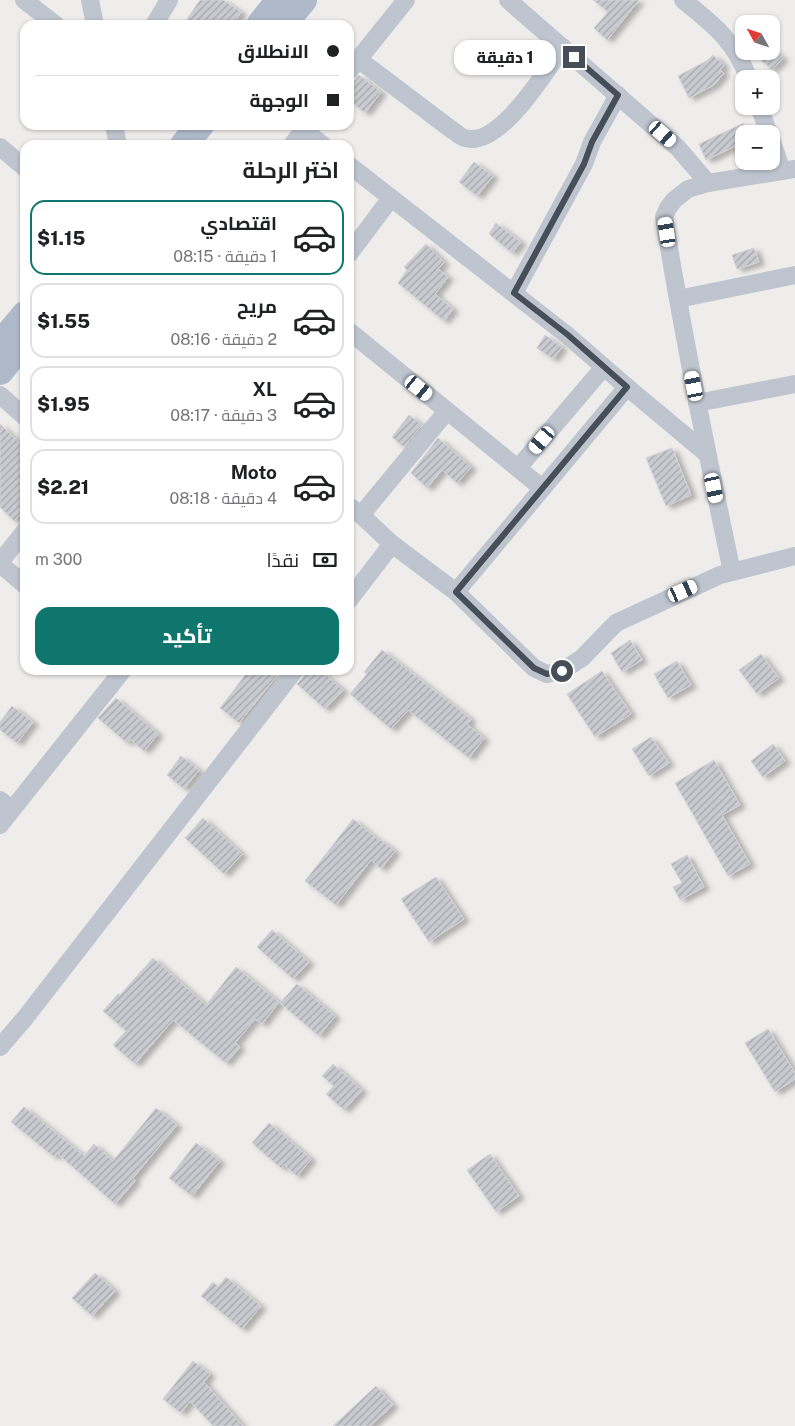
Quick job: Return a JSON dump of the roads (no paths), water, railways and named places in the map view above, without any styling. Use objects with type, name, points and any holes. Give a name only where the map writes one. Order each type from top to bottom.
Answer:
[{"type":"main road","points":[[264,20],[280,0]]},
{"type":"main road","points":[[286,20],[303,0]]},
{"type":"main road","points":[[168,140],[176,130]]},
{"type":"main road","points":[[188,140],[196,130]]},
{"type":"main road","points":[[0,371],[13,334]]},
{"type":"street","points":[[24,0],[50,20]]},
{"type":"street","points":[[90,0],[93,20]]},
{"type":"street","points":[[157,20],[169,0]]},
{"type":"street","points":[[354,64],[406,0]]},
{"type":"street","points":[[508,0],[678,148],[708,183]]},
{"type":"street","points":[[683,0],[723,35],[741,59],[745,70]]},
{"type":"street","points":[[354,66],[465,138],[477,139],[490,134],[506,123],[562,47]]},
{"type":"street","points":[[514,293],[584,164],[592,142],[618,95]]},
{"type":"street","points":[[296,140],[304,130]]},
{"type":"street","points":[[309,130],[318,140]]},
{"type":"street","points":[[0,147],[20,164]]},
{"type":"street","points":[[732,572],[697,403],[664,217],[668,208],[688,189],[708,183],[789,170],[780,154]]},
{"type":"street","points":[[354,169],[568,335],[707,454]]},
{"type":"street","points":[[354,247],[391,198]]},
{"type":"street","points":[[678,300],[795,275]]},
{"type":"street","points":[[354,335],[542,488]]},
{"type":"street","points":[[518,468],[604,367]]},
{"type":"street","points":[[697,403],[795,384]]},
{"type":"street","points":[[456,592],[627,387]]},
{"type":"street","points":[[0,395],[20,413]]},
{"type":"street","points":[[447,411],[355,511],[392,544],[456,592],[534,668],[547,674],[562,671],[582,658],[616,623],[683,591],[720,575],[795,556]]},
{"type":"street","points":[[20,537],[0,563],[20,581]]},
{"type":"street","points":[[354,593],[392,544]]},
{"type":"street","points":[[0,825],[6,805],[119,675]]},
{"type":"street","points":[[0,1047],[25,1018],[291,675]]}]
